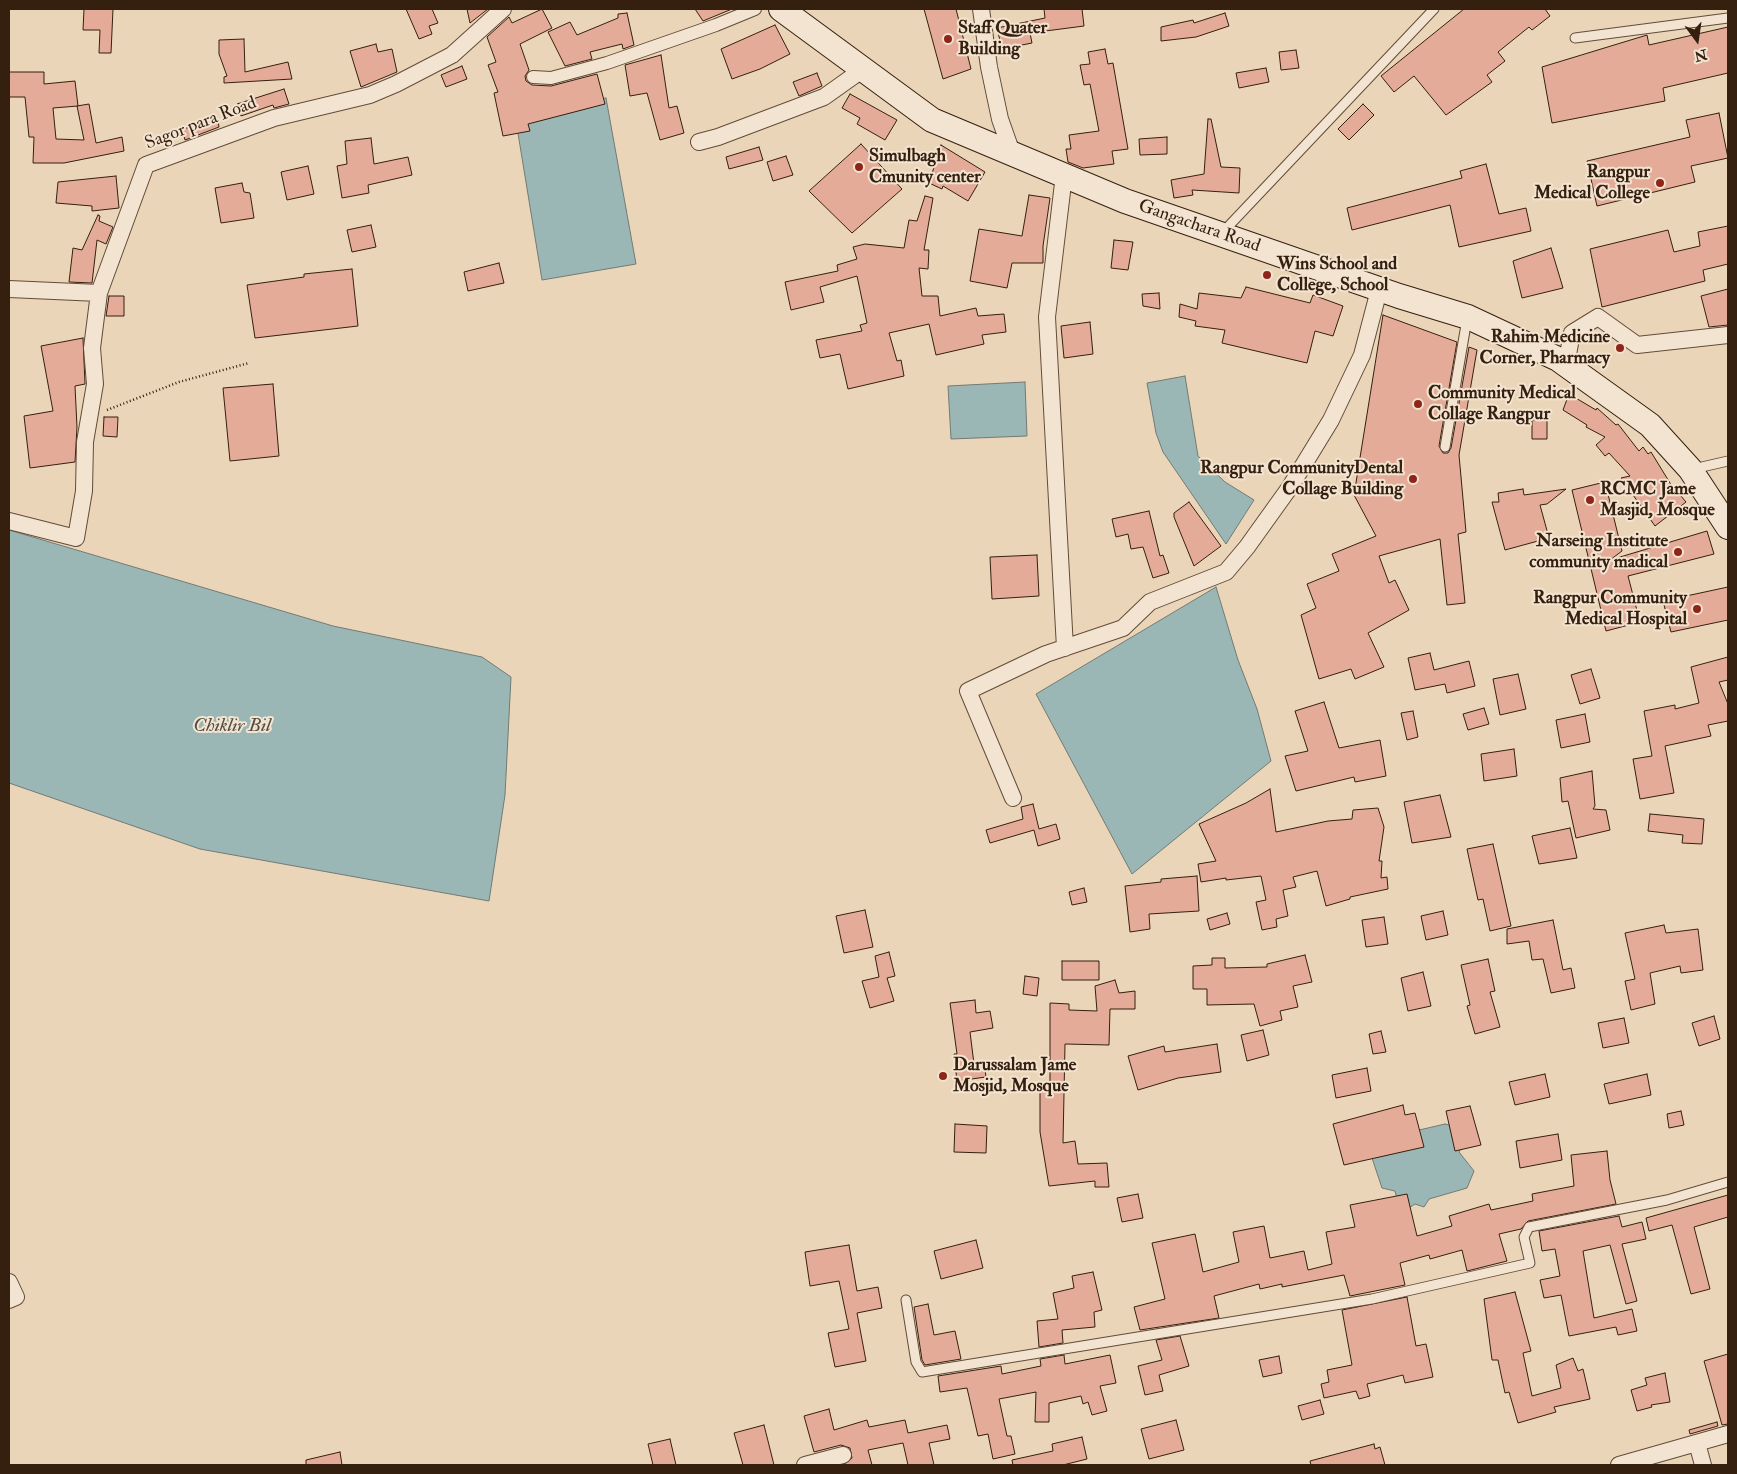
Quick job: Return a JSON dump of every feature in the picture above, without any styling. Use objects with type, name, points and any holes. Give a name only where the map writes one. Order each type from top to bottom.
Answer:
[{"type":"main road","name":"Gangachara Road","points":[[781,9],[932,120],[1125,201],[1379,290],[1468,317],[1558,359],[1650,425],[1690,469],[1728,528]]},
{"type":"street","name":"Sagor para Road","points":[[9,521],[76,538],[84,491],[85,442],[95,384],[92,348],[99,294],[146,165],[274,118],[360,98],[396,84],[452,55],[503,9]]},
{"type":"street","points":[[533,77],[551,78],[607,62],[716,25],[755,9]]},
{"type":"street","points":[[981,9],[989,67],[1000,119],[1012,154]]},
{"type":"street","points":[[699,142],[824,97],[862,70]]},
{"type":"street","points":[[1064,175],[1047,317],[1065,648]]},
{"type":"street","points":[[9,289],[99,294]]},
{"type":"street","points":[[1013,798],[968,691],[1065,648],[1123,628],[1150,602],[1226,572],[1247,547],[1290,487],[1331,420],[1362,355],[1379,290]]},
{"type":"street","points":[[1566,365],[1572,333],[1598,317],[1638,345],[1728,335]]},
{"type":"street","points":[[9,1282],[16,1297],[9,1300]]},
{"type":"street","points":[[1619,1465],[1728,1434]]},
{"type":"street","points":[[1696,1443],[1703,1465]]},
{"type":"street","points":[[805,1465],[843,1455]]},
{"type":"lane","points":[[1221,234],[1434,9]]},
{"type":"lane","points":[[1575,38],[1728,18]]},
{"type":"lane","points":[[1445,447],[1468,317]]},
{"type":"lane","points":[[1690,469],[1728,461]]},
{"type":"lane","points":[[906,1300],[916,1362],[922,1372],[1372,1299],[1521,1265],[1530,1262],[1524,1237],[1529,1227],[1667,1200],[1728,1182]]},
{"type":"path","points":[[91,416],[179,382],[249,362]]},
{"type":"water","points":[[606,98],[636,264],[542,280],[515,115]]},
{"type":"water","points":[[1185,376],[1198,456],[1225,482],[1254,500],[1226,544],[1163,452],[1156,433],[1147,383]]},
{"type":"water","points":[[1025,382],[1027,436],[951,439],[948,386]]},
{"type":"water","name":"Chiklir Bil","points":[[9,530],[333,626],[482,657],[511,677],[505,795],[489,901],[200,849],[9,783]]},
{"type":"water","points":[[1216,587],[1238,660],[1257,709],[1271,761],[1132,874],[1036,694]]},
{"type":"water","points":[[1445,1124],[1453,1126],[1462,1147],[1459,1152],[1474,1171],[1467,1188],[1429,1199],[1424,1207],[1415,1204],[1406,1210],[1397,1199],[1395,1191],[1382,1188],[1370,1152],[1415,1131]]},
{"type":"building","points":[[84,9],[113,9],[111,53],[99,53],[100,30],[83,30]]},
{"type":"building","points":[[406,9],[432,9],[438,23],[429,26],[432,34],[419,39]]},
{"type":"building","points":[[467,9],[488,9],[470,23]]},
{"type":"building","points":[[542,9],[552,28],[520,44],[529,70],[525,76],[526,81],[532,85],[551,86],[597,74],[605,104],[528,124],[530,131],[503,136],[494,93],[498,92],[488,65],[496,62],[487,37],[509,17],[512,23]]},
{"type":"building","points":[[695,9],[732,9],[703,21]]},
{"type":"building","name":"Staff Quater Building","points":[[924,9],[956,9],[971,69],[943,79]]},
{"type":"building","points":[[1044,9],[1082,9],[1084,26],[1030,33],[1032,43],[1002,49],[997,28],[1045,18]]},
{"type":"building","points":[[1464,9],[1545,9],[1550,16],[1532,30],[1529,27],[1498,52],[1505,61],[1487,75],[1492,82],[1446,115],[1414,76],[1394,92],[1381,76]]},
{"type":"building","points":[[627,13],[634,45],[623,49],[622,44],[590,52],[592,59],[565,66],[548,32],[570,22],[577,35],[618,18],[618,14]]},
{"type":"building","points":[[1225,13],[1229,26],[1196,37],[1161,41],[1161,27],[1193,20],[1194,23]]},
{"type":"building","points":[[775,25],[790,54],[760,69],[732,79],[721,49]]},
{"type":"building","points":[[1728,27],[1728,73],[1663,88],[1665,101],[1552,123],[1542,67],[1647,35],[1649,45]]},
{"type":"building","points":[[244,39],[245,72],[288,62],[292,79],[224,83],[224,77],[227,76],[219,54],[219,40]]},
{"type":"building","points":[[376,44],[378,52],[392,49],[397,72],[361,87],[350,51]]},
{"type":"building","points":[[1105,49],[1108,64],[1113,63],[1128,149],[1112,151],[1114,164],[1083,168],[1068,162],[1066,149],[1071,149],[1069,135],[1099,131],[1090,84],[1084,85],[1080,65],[1090,64],[1088,52]]},
{"type":"building","points":[[1296,50],[1299,68],[1281,70],[1279,52]]},
{"type":"building","points":[[661,55],[669,108],[677,106],[684,133],[660,140],[647,93],[630,96],[625,65]]},
{"type":"building","points":[[462,66],[467,79],[446,87],[441,75]]},
{"type":"building","points":[[1266,68],[1269,82],[1239,88],[1236,73]]},
{"type":"building","points":[[9,72],[44,72],[44,84],[75,81],[78,106],[89,104],[96,143],[122,137],[124,151],[64,163],[33,163],[34,137],[29,137],[25,97],[9,97]],"holes":[[[77,106],[84,140],[56,139],[53,108]]]},
{"type":"building","points":[[817,73],[822,86],[799,96],[793,82]]},
{"type":"building","points":[[284,89],[289,104],[274,108],[273,105],[241,116],[237,104]]},
{"type":"building","points":[[850,94],[897,120],[885,140],[857,124],[860,118],[842,108]]},
{"type":"building","points":[[1363,104],[1374,115],[1349,140],[1338,129]]},
{"type":"building","points":[[1719,113],[1728,158],[1691,166],[1695,182],[1597,206],[1587,161],[1690,137],[1686,120]]},
{"type":"building","points":[[1208,119],[1211,119],[1221,167],[1240,168],[1239,193],[1192,190],[1193,195],[1174,198],[1171,180],[1204,174]]},
{"type":"building","points":[[218,121],[219,127],[185,140],[182,129]]},
{"type":"building","points":[[1167,137],[1167,154],[1140,155],[1139,139]]},
{"type":"building","points":[[371,138],[374,164],[408,157],[412,175],[368,185],[369,193],[342,198],[337,166],[347,164],[345,141]]},
{"type":"building","name":"Simulbagh Cmunity center","points":[[861,144],[902,189],[852,233],[809,191]]},
{"type":"building","points":[[941,145],[985,172],[968,201],[943,186],[942,189],[929,183]]},
{"type":"building","points":[[759,147],[763,160],[729,169],[726,157]]},
{"type":"building","points":[[786,156],[793,175],[773,181],[767,162]]},
{"type":"building","points":[[1486,164],[1499,214],[1526,208],[1531,231],[1459,247],[1450,205],[1352,230],[1347,208],[1462,178],[1460,171]]},
{"type":"building","points":[[308,166],[314,194],[287,200],[281,172]]},
{"type":"building","points":[[116,176],[119,208],[92,211],[92,206],[56,203],[58,182]]},
{"type":"building","points":[[242,183],[244,192],[250,193],[254,218],[221,223],[215,188]]},
{"type":"building","points":[[1029,195],[1050,198],[1043,246],[1043,263],[1012,263],[1007,288],[970,281],[979,229],[1022,236]]},
{"type":"building","points":[[925,196],[933,198],[924,250],[929,250],[928,269],[919,268],[922,296],[938,296],[940,316],[976,308],[978,316],[1004,314],[1006,332],[982,335],[984,344],[936,355],[929,324],[889,333],[897,361],[901,360],[904,376],[848,389],[840,354],[820,358],[816,340],[862,331],[860,325],[867,323],[857,276],[820,287],[824,302],[791,310],[785,282],[838,271],[837,265],[857,259],[853,247],[865,244],[904,248],[909,220],[917,221]]},
{"type":"building","points":[[98,215],[100,216],[99,221],[113,227],[106,244],[97,240],[92,283],[69,282],[73,248],[82,250]]},
{"type":"building","points":[[371,225],[376,247],[352,252],[347,230]]},
{"type":"building","points":[[1728,226],[1728,264],[1703,270],[1705,281],[1602,307],[1590,249],[1668,230],[1674,252],[1700,246],[1698,232]]},
{"type":"building","points":[[1114,240],[1133,242],[1128,270],[1111,268]]},
{"type":"building","points":[[1551,248],[1563,288],[1522,298],[1513,261]]},
{"type":"building","points":[[499,263],[504,283],[468,291],[464,272]]},
{"type":"building","points":[[352,269],[358,326],[255,338],[247,285],[304,277],[304,274]]},
{"type":"building","points":[[1246,287],[1310,303],[1313,295],[1343,306],[1333,336],[1315,331],[1307,363],[1222,343],[1225,330],[1195,326],[1196,321],[1179,317],[1180,304],[1197,309],[1199,293],[1241,298]]},
{"type":"building","points":[[1728,289],[1728,325],[1709,327],[1701,296]]},
{"type":"building","points":[[1159,293],[1160,309],[1143,306],[1142,294]]},
{"type":"building","points":[[109,296],[124,296],[124,316],[106,316]]},
{"type":"building","name":"Community Medical Collage Rangpur","points":[[1383,315],[1457,342],[1439,446],[1443,453],[1448,453],[1451,448],[1469,347],[1477,350],[1459,455],[1466,532],[1458,534],[1465,603],[1447,605],[1440,539],[1379,556],[1389,583],[1395,580],[1409,610],[1368,633],[1384,667],[1355,679],[1351,669],[1319,679],[1301,615],[1316,608],[1307,584],[1339,571],[1332,554],[1376,536],[1354,495]]},
{"type":"building","points":[[1090,322],[1093,354],[1064,358],[1061,326]]},
{"type":"building","points":[[83,338],[85,384],[75,386],[77,427],[75,462],[30,468],[24,416],[53,411],[41,346]]},
{"type":"building","points":[[273,384],[279,456],[230,461],[223,388]]},
{"type":"building","points":[[1569,394],[1596,410],[1597,408],[1616,425],[1618,424],[1639,451],[1643,447],[1648,454],[1651,452],[1670,483],[1686,502],[1655,526],[1621,478],[1630,476],[1609,453],[1605,456],[1596,445],[1605,437],[1586,427],[1587,425],[1563,410]]},
{"type":"building","points":[[104,417],[118,417],[117,437],[103,436]]},
{"type":"building","points":[[1547,419],[1547,439],[1532,439],[1532,420]]},
{"type":"building","points":[[1605,482],[1622,551],[1610,560],[1707,531],[1714,554],[1628,576],[1640,622],[1606,631],[1572,490]]},
{"type":"building","points":[[1523,489],[1524,495],[1566,489],[1547,504],[1540,505],[1549,538],[1505,550],[1492,502],[1499,502],[1498,493]]},
{"type":"building","points":[[1189,502],[1221,546],[1194,566],[1174,517],[1174,513]]},
{"type":"building","points":[[1149,511],[1160,556],[1163,555],[1169,573],[1153,578],[1143,547],[1131,549],[1128,534],[1116,537],[1112,519]]},
{"type":"building","points":[[1037,555],[1039,596],[992,599],[990,557]]},
{"type":"building","name":"Rangpur Community Medical Hospital","points":[[1728,587],[1728,620],[1671,632],[1663,601]]},
{"type":"building","points":[[1430,653],[1434,670],[1469,661],[1475,686],[1447,693],[1445,684],[1415,690],[1408,658]]},
{"type":"building","points":[[1728,657],[1728,680],[1719,682],[1728,704],[1728,721],[1708,725],[1711,736],[1665,746],[1674,793],[1640,799],[1633,759],[1652,756],[1644,711],[1675,705],[1675,709],[1699,703],[1691,667]]},
{"type":"building","points":[[1591,669],[1600,698],[1580,704],[1571,675]]},
{"type":"building","points":[[1518,674],[1526,709],[1500,715],[1493,679]]},
{"type":"building","points":[[1324,702],[1339,748],[1380,740],[1386,776],[1355,782],[1354,777],[1296,791],[1285,756],[1308,751],[1295,711]]},
{"type":"building","points":[[1484,708],[1489,724],[1468,730],[1463,714]]},
{"type":"building","points":[[1413,711],[1418,737],[1407,740],[1401,713]]},
{"type":"building","points":[[1585,714],[1590,742],[1561,748],[1556,720]]},
{"type":"building","points":[[1514,749],[1517,776],[1484,781],[1481,754]]},
{"type":"building","points":[[1592,771],[1595,806],[1593,809],[1606,810],[1610,830],[1576,838],[1568,801],[1562,802],[1560,778]]},
{"type":"building","points":[[1270,789],[1276,832],[1328,821],[1352,819],[1353,810],[1378,808],[1384,827],[1379,861],[1382,861],[1381,878],[1387,877],[1388,889],[1350,897],[1350,899],[1326,906],[1317,871],[1293,877],[1296,887],[1283,890],[1288,916],[1276,919],[1277,927],[1262,930],[1256,902],[1266,900],[1261,876],[1201,882],[1198,864],[1216,861],[1199,824],[1246,803]]},
{"type":"building","points":[[1440,795],[1451,837],[1412,843],[1404,802]]},
{"type":"building","points":[[1033,804],[1039,829],[1056,824],[1060,839],[1038,846],[1034,830],[990,843],[986,830],[1023,819],[1021,807]]},
{"type":"building","points":[[1650,814],[1704,819],[1702,844],[1682,843],[1683,835],[1648,831]]},
{"type":"building","points":[[1570,828],[1577,858],[1539,864],[1532,836]]},
{"type":"building","points":[[1493,844],[1511,926],[1490,931],[1483,899],[1478,900],[1467,849]]},
{"type":"building","points":[[1197,876],[1199,911],[1149,914],[1150,929],[1130,932],[1125,886],[1161,882],[1161,879]]},
{"type":"building","points":[[1084,888],[1087,902],[1072,905],[1069,892]]},
{"type":"building","points":[[865,910],[873,947],[844,953],[836,916]]},
{"type":"building","points":[[1443,911],[1448,935],[1426,940],[1421,916]]},
{"type":"building","points":[[1227,913],[1230,924],[1210,930],[1207,919]]},
{"type":"building","points":[[1384,917],[1388,944],[1366,947],[1362,920]]},
{"type":"building","points":[[1553,920],[1563,970],[1571,968],[1575,988],[1551,993],[1543,959],[1532,960],[1529,941],[1507,944],[1507,929]]},
{"type":"building","points":[[1664,925],[1666,933],[1698,929],[1703,970],[1681,973],[1680,966],[1650,973],[1655,1004],[1631,1010],[1625,981],[1635,979],[1625,933]]},
{"type":"building","points":[[889,952],[895,976],[887,978],[894,1001],[870,1008],[862,981],[879,977],[875,956]]},
{"type":"building","points":[[1305,955],[1312,982],[1293,986],[1298,1007],[1280,1011],[1282,1020],[1260,1026],[1254,1004],[1207,1005],[1207,989],[1193,989],[1193,966],[1212,965],[1212,958],[1225,958],[1225,968],[1267,967],[1267,964]]},
{"type":"building","points":[[1488,959],[1495,991],[1490,992],[1500,1027],[1475,1034],[1467,1006],[1470,1005],[1461,965]]},
{"type":"building","points":[[1062,961],[1099,961],[1099,980],[1062,980]]},
{"type":"building","points":[[1423,972],[1431,1006],[1408,1011],[1401,978]]},
{"type":"building","points":[[1025,976],[1039,978],[1037,996],[1023,994]]},
{"type":"building","points":[[1115,980],[1119,993],[1135,991],[1135,1009],[1110,1009],[1109,1045],[1065,1044],[1063,1143],[1075,1141],[1078,1164],[1107,1163],[1109,1187],[1095,1187],[1095,1181],[1049,1186],[1040,1132],[1040,1090],[1050,1090],[1050,1003],[1069,1004],[1069,1010],[1097,1011],[1095,986]]},
{"type":"building","points":[[975,1000],[976,1013],[990,1011],[993,1028],[970,1032],[974,1064],[984,1062],[986,1077],[957,1081],[954,1054],[957,1054],[950,1003]]},
{"type":"building","points":[[1714,1016],[1720,1039],[1699,1046],[1692,1023]]},
{"type":"building","points":[[1624,1018],[1629,1043],[1603,1048],[1598,1023]]},
{"type":"building","points":[[1263,1030],[1269,1055],[1247,1061],[1241,1035]]},
{"type":"building","points":[[1381,1031],[1386,1052],[1373,1054],[1369,1034]]},
{"type":"building","points":[[1217,1044],[1221,1072],[1178,1078],[1138,1090],[1128,1056],[1164,1046],[1165,1052]]},
{"type":"building","points":[[1367,1068],[1371,1091],[1336,1098],[1332,1075]]},
{"type":"building","points":[[1545,1074],[1550,1097],[1515,1105],[1509,1082]]},
{"type":"building","points":[[1647,1074],[1651,1095],[1609,1104],[1604,1084]]},
{"type":"building","points":[[1403,1105],[1405,1115],[1415,1113],[1424,1147],[1344,1165],[1333,1124]]},
{"type":"building","points":[[1470,1106],[1481,1145],[1455,1151],[1446,1111]]},
{"type":"building","points":[[1681,1111],[1684,1125],[1669,1128],[1667,1114]]},
{"type":"building","points":[[955,1124],[987,1126],[986,1153],[954,1152]]},
{"type":"building","points":[[1558,1134],[1562,1160],[1520,1168],[1516,1141]]},
{"type":"building","points":[[1607,1151],[1610,1180],[1616,1204],[1528,1221],[1521,1229],[1499,1234],[1507,1261],[1467,1271],[1462,1250],[1430,1259],[1429,1255],[1400,1263],[1405,1285],[1350,1296],[1344,1275],[1282,1287],[1282,1284],[1260,1289],[1259,1284],[1214,1296],[1219,1318],[1140,1330],[1134,1307],[1165,1299],[1152,1243],[1195,1234],[1203,1272],[1239,1262],[1233,1232],[1264,1226],[1270,1258],[1304,1251],[1308,1270],[1332,1264],[1326,1232],[1355,1227],[1350,1205],[1407,1194],[1417,1236],[1452,1226],[1449,1216],[1489,1204],[1491,1210],[1533,1201],[1532,1194],[1574,1186],[1571,1155]]},
{"type":"building","points":[[1138,1194],[1143,1218],[1122,1222],[1117,1198]]},
{"type":"building","points":[[1728,1195],[1728,1217],[1694,1227],[1710,1289],[1691,1294],[1672,1225],[1649,1231],[1646,1218]]},
{"type":"building","points":[[1619,1216],[1622,1227],[1642,1222],[1646,1239],[1622,1244],[1637,1301],[1626,1304],[1610,1245],[1583,1251],[1594,1318],[1632,1309],[1637,1331],[1618,1335],[1616,1327],[1569,1336],[1561,1295],[1544,1298],[1540,1280],[1560,1276],[1555,1249],[1542,1251],[1539,1231]]},
{"type":"building","points":[[976,1240],[983,1268],[941,1279],[934,1251]]},
{"type":"building","points":[[849,1245],[857,1291],[878,1287],[882,1308],[857,1313],[866,1361],[835,1367],[828,1333],[849,1329],[839,1281],[810,1286],[805,1252]]},
{"type":"building","points":[[1093,1272],[1102,1310],[1094,1312],[1095,1327],[1062,1330],[1063,1343],[1039,1347],[1037,1321],[1058,1319],[1053,1293],[1074,1288],[1072,1276]]},
{"type":"building","points":[[1515,1292],[1531,1351],[1523,1353],[1532,1396],[1561,1388],[1556,1365],[1573,1358],[1578,1371],[1583,1369],[1590,1399],[1554,1407],[1556,1412],[1518,1423],[1509,1392],[1505,1393],[1498,1360],[1492,1360],[1484,1299]]},
{"type":"building","points":[[1407,1297],[1416,1346],[1426,1344],[1433,1377],[1405,1383],[1403,1375],[1367,1384],[1370,1396],[1359,1399],[1356,1391],[1324,1398],[1321,1384],[1329,1382],[1327,1370],[1352,1365],[1342,1310]]},
{"type":"building","points":[[928,1304],[934,1335],[955,1331],[961,1359],[925,1365],[922,1360],[914,1307]]},
{"type":"building","points":[[1180,1336],[1189,1366],[1159,1375],[1163,1391],[1145,1395],[1138,1366],[1162,1360],[1156,1340]]},
{"type":"building","points":[[1728,1354],[1728,1424],[1722,1425],[1704,1361]]},
{"type":"building","points":[[1064,1355],[1065,1364],[1110,1355],[1116,1383],[1100,1386],[1107,1411],[1092,1415],[1088,1402],[1083,1404],[1081,1396],[1049,1403],[1049,1422],[1035,1422],[1036,1392],[999,1399],[1007,1436],[1011,1436],[1015,1454],[993,1459],[988,1434],[978,1436],[967,1388],[940,1392],[938,1376],[1001,1366],[1002,1374],[1041,1366],[1040,1359]]},
{"type":"building","points":[[1279,1356],[1282,1373],[1263,1377],[1259,1360]]},
{"type":"building","points":[[1665,1373],[1670,1402],[1651,1405],[1652,1407],[1637,1411],[1631,1390],[1647,1385],[1645,1378]]},
{"type":"building","points":[[1320,1400],[1324,1414],[1302,1420],[1298,1406]]},
{"type":"building","points":[[829,1409],[834,1430],[867,1420],[869,1427],[905,1420],[908,1433],[947,1425],[950,1439],[929,1443],[934,1465],[908,1465],[903,1443],[868,1450],[872,1465],[843,1465],[852,1458],[850,1448],[841,1445],[814,1452],[804,1416]]},
{"type":"building","points":[[1176,1420],[1184,1450],[1149,1459],[1141,1429]]},
{"type":"building","points":[[1717,1422],[1718,1426],[1690,1434],[1689,1430]]},
{"type":"building","points":[[764,1425],[774,1465],[743,1465],[734,1433]]},
{"type":"building","points":[[1082,1437],[1087,1459],[1063,1465],[1013,1465],[1012,1460],[1053,1451],[1052,1444]]},
{"type":"building","points":[[670,1439],[676,1465],[653,1465],[648,1444]]},
{"type":"building","points":[[1374,1444],[1375,1449],[1380,1447],[1385,1465],[1311,1465],[1310,1461]]},
{"type":"building","points":[[340,1452],[342,1465],[306,1465],[306,1460]]},
{"type":"place","name":"Staff Quater Building","points":[[948,39]]},
{"type":"place","name":"Simulbagh Cmunity center","points":[[859,167]]},
{"type":"place","name":"Rangpur Medical College","points":[[1660,183]]},
{"type":"place","name":"Wins School and College, School","points":[[1267,275]]},
{"type":"place","name":"Rahim Medicine Corner, Pharmacy","points":[[1620,348]]},
{"type":"place","name":"Community Medical Collage Rangpur","points":[[1418,404]]},
{"type":"place","name":"Rangpur CommunityDental Collage Building","points":[[1413,479]]},
{"type":"place","name":"RCMC Jame Masjid, Mosque","points":[[1590,500]]},
{"type":"place","name":"Narseing Institute community madical","points":[[1678,552]]},
{"type":"place","name":"Rangpur Community Medical Hospital","points":[[1697,609]]},
{"type":"place","name":"Darussalam Jame Mosjid, Mosque","points":[[943,1076]]}]
